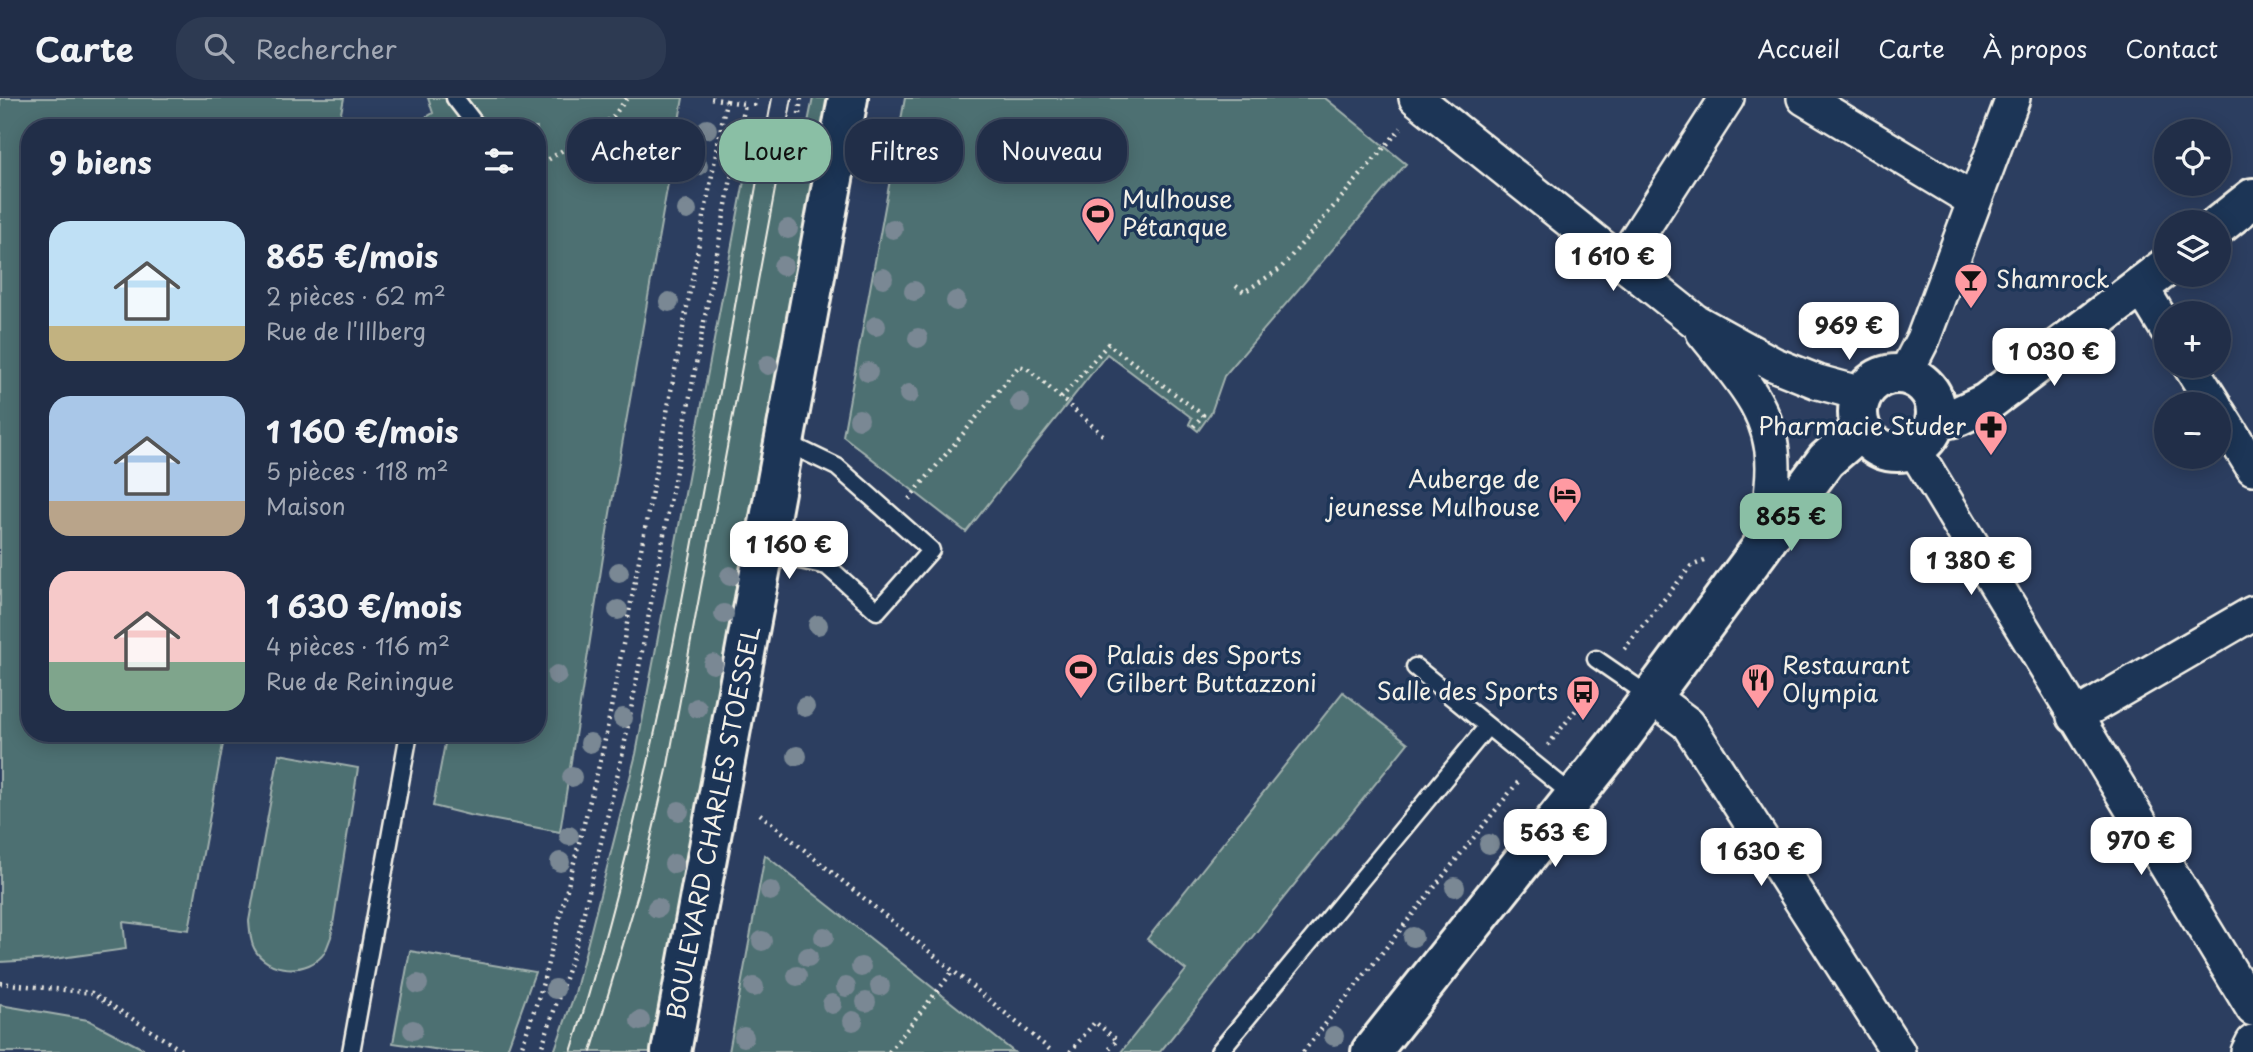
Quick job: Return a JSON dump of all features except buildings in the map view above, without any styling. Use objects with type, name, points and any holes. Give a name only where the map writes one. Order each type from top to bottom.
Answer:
[{"type":"street","name":"BOULEVARD CHARLES STOESSEL","points":[[671,1052],[848,98]]},
{"type":"street","points":[[1620,264],[1727,98]]},
{"type":"street","points":[[1804,98],[1973,200]]},
{"type":"street","points":[[1905,374],[1923,339],[2013,98]]},
{"type":"street","points":[[1419,101],[1620,264],[1695,321],[1773,364],[1818,382],[1861,412],[1877,448],[1901,453],[1925,435],[1986,403],[2154,277]]},
{"type":"street","points":[[2231,215],[2253,198]]},
{"type":"street","points":[[1695,321],[1758,402],[1769,433],[1773,468],[1766,537]]},
{"type":"street","points":[[1371,1052],[1652,697],[1766,537],[1861,412],[1880,377],[1905,374],[1916,378],[1933,397],[1925,435],[2074,717],[2253,1009]]},
{"type":"street","points":[[2231,432],[2253,468]]},
{"type":"street","points":[[2074,717],[2253,613]]},
{"type":"street","points":[[1652,697],[1688,724],[1898,1052]]},
{"type":"street","points":[[2249,1052],[2253,1042]]},
{"type":"lane","points":[[455,98],[471,119]]},
{"type":"lane","points":[[764,552],[827,566],[877,611],[931,550],[837,467],[785,442]]},
{"type":"lane","points":[[1596,659],[1652,697]]},
{"type":"lane","points":[[1415,667],[1575,797]]},
{"type":"lane","points":[[1219,1052],[1487,727]]},
{"type":"lane","points":[[351,1052],[407,742]]},
{"type":"path","points":[[546,161],[612,118],[627,98]]},
{"type":"path","points":[[540,1052],[575,949],[625,739],[745,104],[710,98]]},
{"type":"path","points":[[754,106],[756,98]]},
{"type":"path","points":[[799,114],[802,98]]},
{"type":"path","points":[[520,1052],[541,990],[603,750],[727,99]]},
{"type":"path","points":[[1236,286],[1244,292],[1280,269],[1419,101]]},
{"type":"path","points":[[1061,399],[1108,344],[1203,415],[1193,427]]},
{"type":"path","points":[[894,517],[1019,366],[1027,368],[1105,437]]},
{"type":"path","points":[[760,814],[1053,1052]]},
{"type":"path","points":[[889,1052],[953,971]]},
{"type":"path","points":[[0,983],[92,993],[184,1052]]},
{"type":"path","points":[[1070,1052],[1095,1022],[1117,1040],[1107,1052]]},
{"type":"green space","points":[[0,98],[344,98],[340,119],[21,119],[21,742],[223,742],[189,930],[123,922],[126,949],[54,959],[0,962]]},
{"type":"green space","points":[[428,98],[683,98],[679,119],[567,119],[567,182],[668,182],[609,519],[560,832],[433,806],[445,742],[546,742],[546,119],[423,119],[433,113]]},
{"type":"green space","points":[[813,98],[828,98],[824,119],[809,119]]},
{"type":"green space","points":[[905,98],[1325,98],[1406,164],[1224,376],[1211,413],[1198,431],[1189,424],[1192,418],[1107,354],[966,532],[843,436],[890,182],[963,182],[963,119],[901,119]]},
{"type":"green space","points":[[744,182],[813,182],[654,1052],[554,1052],[575,993],[636,754]]},
{"type":"green space","points":[[1343,692],[1408,743],[1160,1052],[1121,1052],[1186,970],[1147,939]]},
{"type":"green space","points":[[279,754],[358,768],[331,937],[325,952],[318,960],[299,968],[278,967],[260,956],[252,942],[249,921]]},
{"type":"green space","points":[[765,855],[1014,1052],[729,1052]]},
{"type":"green space","points":[[410,951],[535,972],[506,1052],[454,1052],[393,1043]]},
{"type":"green space","points":[[0,1005],[88,1020],[149,1052],[0,1052]]},
{"type":"tram line","points":[[571,1052],[605,935],[662,698],[772,98]]},
{"type":"tram line","points":[[591,1052],[638,894],[667,770],[792,98]]},
{"type":"place","name":"Mulhouse Pétanque","points":[[1098,244]]},
{"type":"place","name":"Shamrock","points":[[1971,310]]},
{"type":"place","name":"Pharmacie Studer","points":[[1991,457]]},
{"type":"place","name":"Auberge de jeunesse Mulhouse","points":[[1565,524]]},
{"type":"place","name":"Palais des Sports Gilbert Buttazzoni","points":[[1081,700]]},
{"type":"place","name":"Restaurant Olympia","points":[[1758,710]]},
{"type":"place","name":"Salle des Sports","points":[[1583,722]]}]
